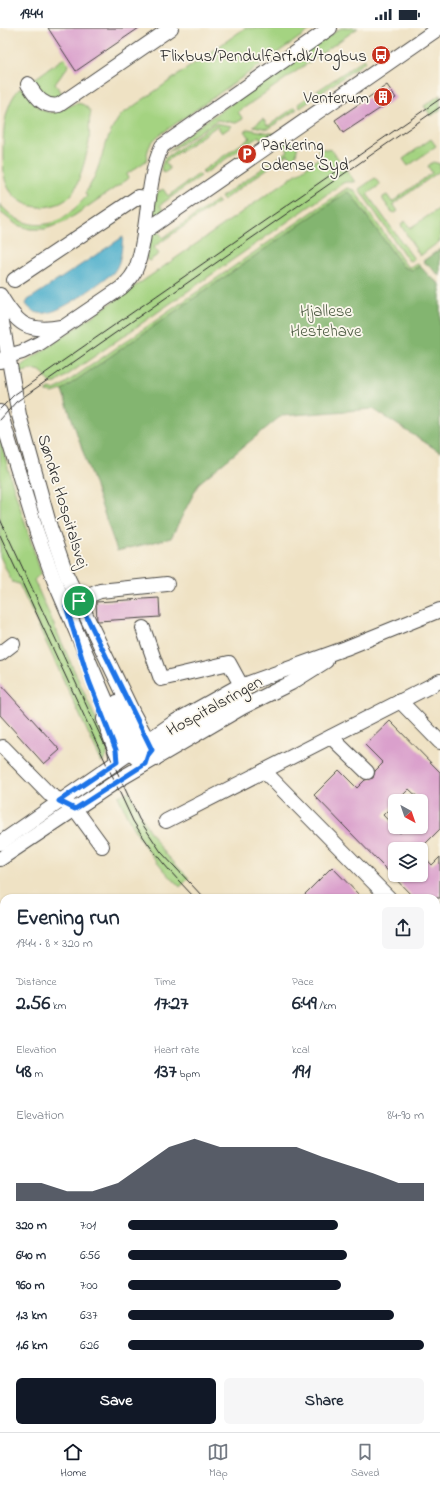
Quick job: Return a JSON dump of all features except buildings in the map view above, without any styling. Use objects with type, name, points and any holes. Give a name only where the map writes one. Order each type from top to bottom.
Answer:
[{"type":"street","points":[[28,84],[39,99],[45,104],[59,105],[171,28]]},
{"type":"street","points":[[2,357],[22,352],[40,343],[126,283],[137,266],[157,157],[162,146],[330,28]]},
{"type":"street","points":[[144,232],[439,28]]},
{"type":"street","points":[[14,280],[138,196],[150,198]]},
{"type":"street","points":[[0,295],[9,310],[26,326],[45,330],[64,327]]},
{"type":"street","name":"Søndre Hospitalsvej","points":[[0,311],[2,357],[50,527],[67,576],[133,712],[144,753]]},
{"type":"street","name":"Søndre Hospitalsvej","points":[[0,412],[37,533],[54,580],[118,728],[144,753]]},
{"type":"street","points":[[117,762],[116,750],[89,681],[67,608],[100,591],[167,584]]},
{"type":"street","name":"Hospitalsringen","points":[[144,753],[176,721],[241,686],[346,648],[440,610]]},
{"type":"street","points":[[143,628],[161,679],[229,663],[241,686]]},
{"type":"street","points":[[0,654],[13,644]]},
{"type":"street","name":"Hospitalsringen","points":[[0,860],[22,845],[117,762],[144,753],[244,706],[292,682],[346,648]]},
{"type":"street","points":[[68,805],[134,762],[144,753],[286,669]]},
{"type":"street","points":[[166,822],[440,681]]},
{"type":"street","points":[[400,701],[440,742]]},
{"type":"street","points":[[331,736],[366,772]]},
{"type":"street","points":[[3,747],[49,794],[68,805],[102,846]]},
{"type":"street","points":[[264,771],[384,894]]},
{"type":"street","name":"Hospitalsringen","points":[[0,843],[68,805]]},
{"type":"green space","points":[[245,28],[313,28],[158,136],[149,147],[146,161],[127,174],[128,179],[65,222],[45,229],[30,229],[17,225],[0,212],[0,204],[13,216],[36,225],[52,223],[68,214],[87,196],[85,193],[91,184],[109,135],[121,115]]},
{"type":"green space","points":[[341,28],[358,28],[238,112],[243,119],[236,123],[217,120],[167,153],[190,132]]},
{"type":"green space","points":[[64,58],[69,65],[55,84],[63,95],[56,100],[46,99],[33,80]]},
{"type":"green space","points":[[364,59],[366,61],[300,108],[298,104]]},
{"type":"green space","points":[[23,88],[36,105],[48,112],[60,111],[75,104],[80,104],[86,106],[91,112],[88,147],[77,184],[72,194],[63,202],[47,207],[32,206],[22,202],[10,190],[4,175],[3,140],[5,122],[14,96],[19,89]]},
{"type":"green space","points":[[440,95],[440,110],[431,116],[424,106]]},
{"type":"green space","points":[[295,107],[297,109],[268,129],[253,126],[263,119],[268,126]]},
{"type":"green space","points":[[215,123],[232,126],[222,133],[217,126],[165,162],[170,169],[164,173],[163,172],[161,168],[164,159]]},
{"type":"green space","points":[[248,129],[276,134],[264,143],[259,136],[204,174],[202,171],[250,138],[245,131]]},
{"type":"green space","points":[[431,139],[436,146],[408,166],[403,159]]},
{"type":"green space","points":[[288,140],[298,144],[295,160],[293,162],[288,154],[223,200],[221,197],[288,151],[283,144]]},
{"type":"green space","points":[[317,148],[332,150],[355,182],[343,183],[56,383],[50,382],[40,371],[30,370],[18,374],[21,366],[318,159],[319,150]]},
{"type":"green space","points":[[433,162],[440,164],[440,171],[393,204],[398,211],[395,213],[392,212],[383,200],[383,197],[387,195],[392,202],[432,173],[428,166]]},
{"type":"green space","points":[[199,174],[201,176],[160,205],[165,212],[156,216],[153,213],[157,193],[163,189],[168,196]]},
{"type":"green space","points":[[375,178],[380,185],[367,194],[414,259],[411,261],[408,260],[359,189]]},
{"type":"green space","points":[[347,188],[354,190],[405,264],[409,267],[418,264],[420,266],[412,270],[403,267],[351,194],[347,192],[62,390],[53,393],[46,392],[49,389],[54,390],[60,387]]},
{"type":"green space","name":"Hjallese Hestehave","points":[[347,192],[351,194],[403,267],[412,270],[420,266],[429,276],[440,284],[440,452],[373,409],[281,416],[199,483],[171,538],[117,551],[62,390]]},
{"type":"green space","points":[[217,200],[219,202],[154,247],[159,254],[149,261],[146,259],[151,236],[158,231],[163,238]]},
{"type":"green space","points":[[440,208],[440,241],[420,256],[401,224],[405,221],[410,228]]},
{"type":"green space","points":[[440,249],[440,276],[423,261]]},
{"type":"green space","points":[[0,438],[11,479],[41,573],[34,580],[108,747],[107,756],[102,763],[19,584],[12,582],[0,556]]},
{"type":"green space","points":[[129,791],[156,841],[189,878],[180,887],[143,844],[131,824],[118,796]]},
{"type":"water","points":[[123,237],[121,256],[116,269],[88,292],[67,305],[47,313],[35,312],[26,304],[28,300]]},
{"type":"tram line","points":[[0,409],[14,395],[440,99]]},
{"type":"tram line","points":[[0,420],[16,402],[440,107]]},
{"type":"tram line","points":[[0,519],[139,819],[161,852],[200,894]]},
{"type":"tram line","points":[[0,535],[133,821],[162,861],[191,894]]},
{"type":"place","name":"Flixbus/Pendulfart.dk/togbus","points":[[381,55]]},
{"type":"place","name":"Venterum","points":[[383,97]]},
{"type":"place","name":"Parkering Odense Syd","points":[[247,154]]},
{"type":"route","points":[[79,601],[152,750],[148,755],[145,764],[75,809],[59,801],[117,762],[116,750],[89,681],[66,606],[79,601]]}]
